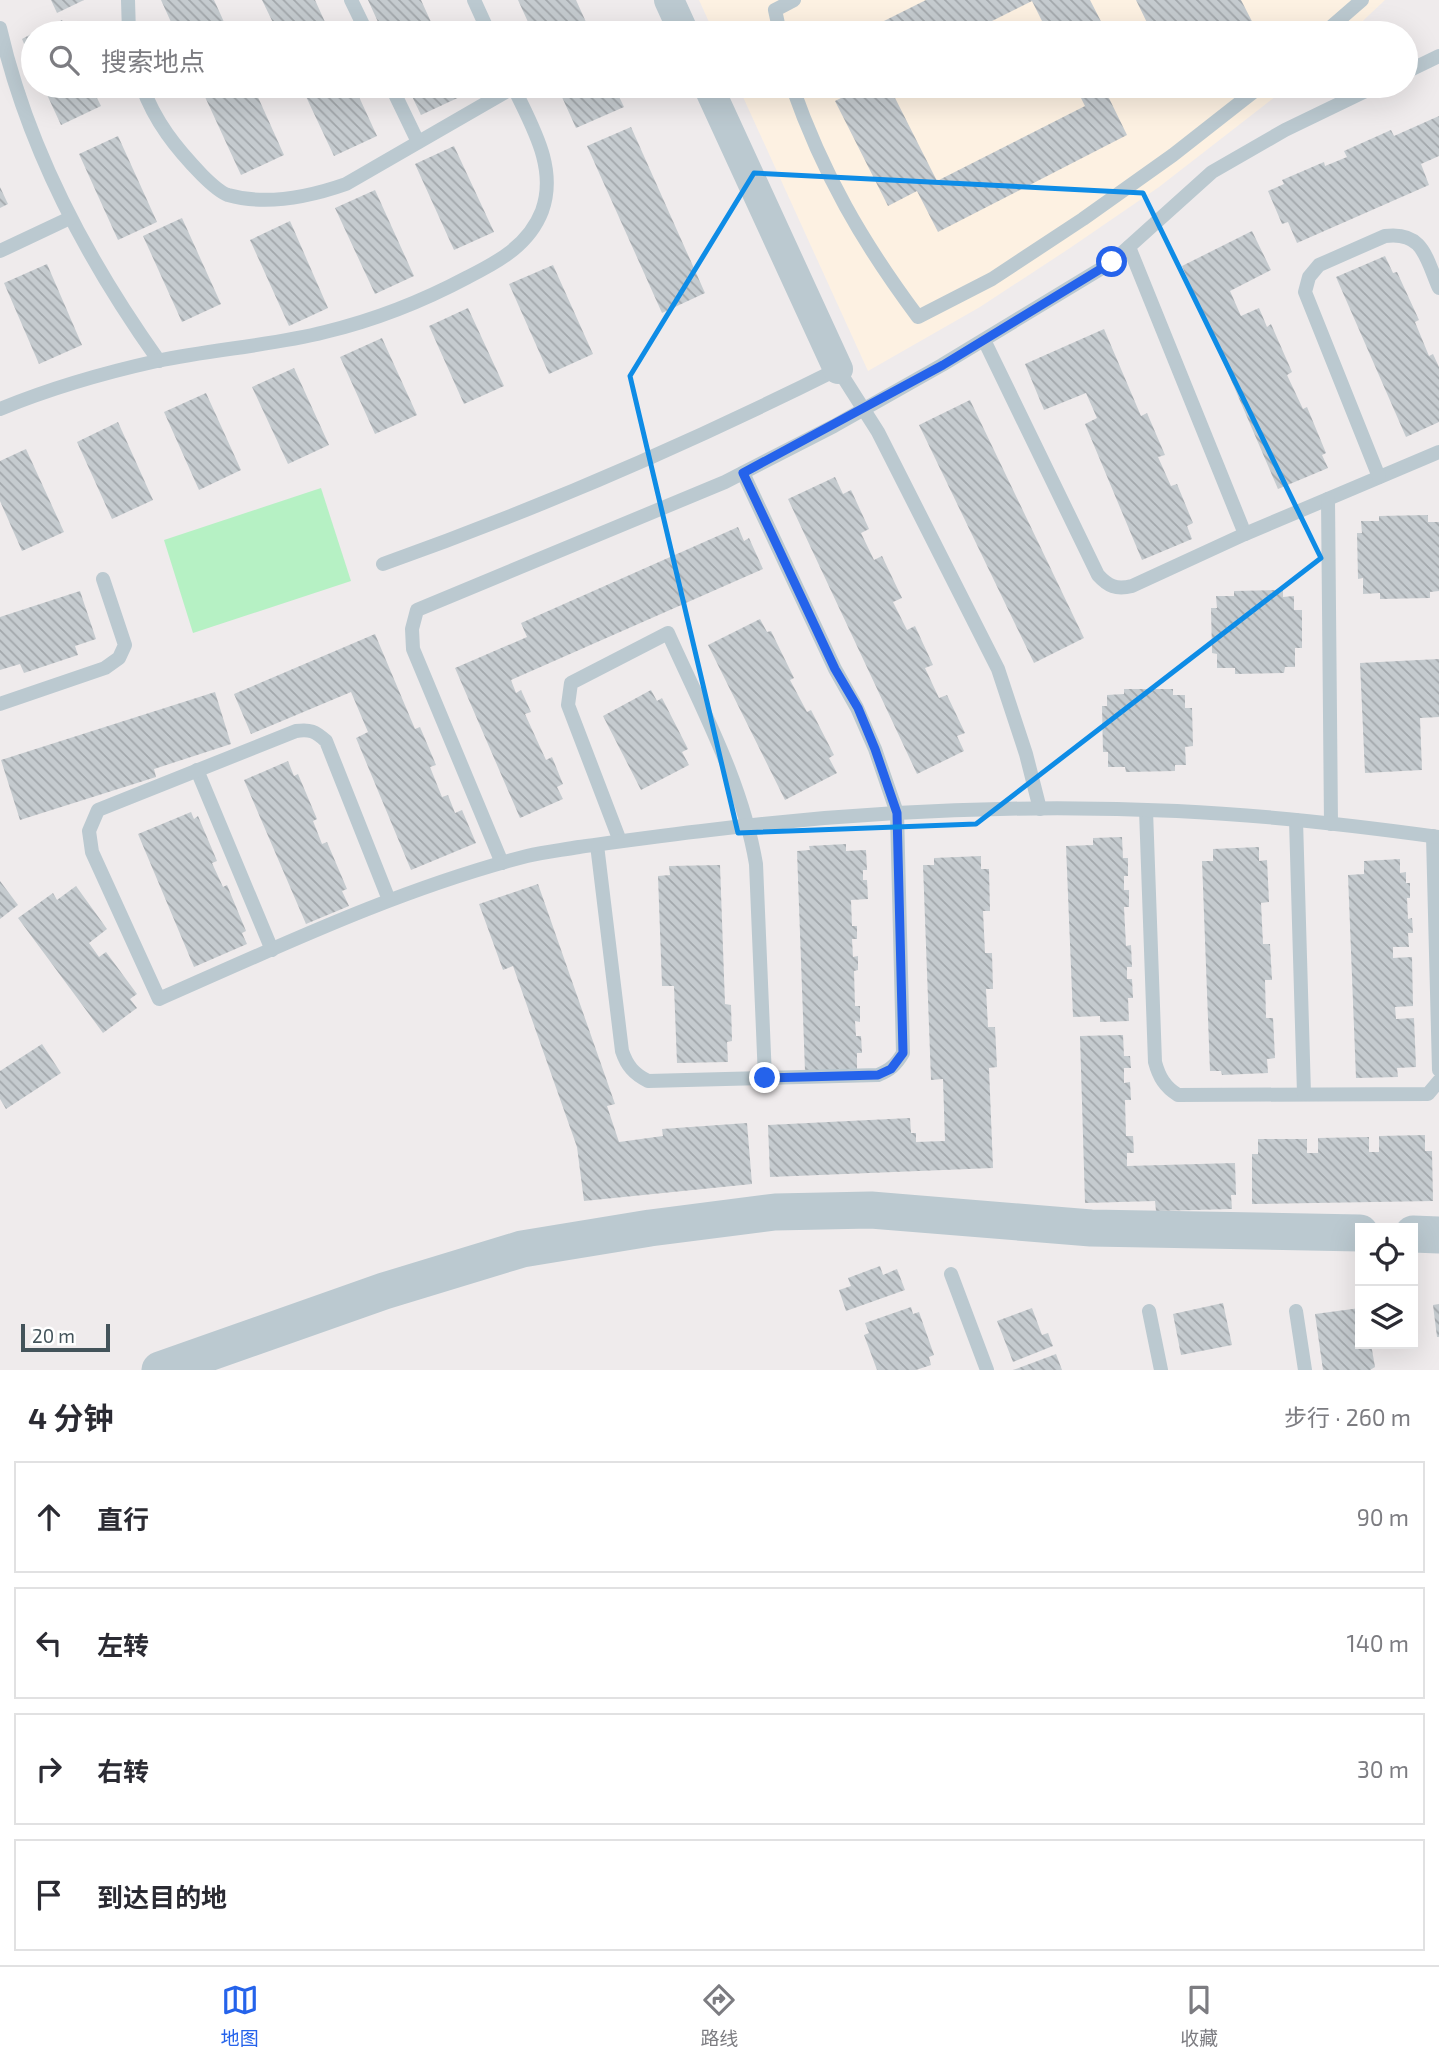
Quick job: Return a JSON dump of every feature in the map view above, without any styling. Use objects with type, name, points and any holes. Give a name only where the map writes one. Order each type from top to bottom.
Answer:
[{"type":"street","points":[[669,0],[679,21]]},
{"type":"street","points":[[714,98],[838,369]]},
{"type":"street","points":[[160,1370],[384,1291],[522,1249],[650,1228],[775,1212],[871,1210],[1091,1228],[1355,1233]]},
{"type":"street","points":[[1418,1234],[1439,1235]]},
{"type":"lane","points":[[128,0],[129,21]]},
{"type":"lane","points":[[351,0],[361,21]]},
{"type":"lane","points":[[474,0],[484,21]]},
{"type":"lane","points":[[777,21],[775,10],[794,0]]},
{"type":"lane","points":[[1338,21],[1362,0]]},
{"type":"lane","points":[[0,28],[22,104],[44,162],[70,218],[102,277],[159,361]]},
{"type":"lane","points":[[1418,66],[1439,56]]},
{"type":"lane","points":[[147,98],[155,116],[177,150],[208,181],[225,194],[277,199],[322,192],[369,173],[495,98]]},
{"type":"lane","points":[[397,98],[418,142]]},
{"type":"lane","points":[[0,409],[46,391],[159,361],[285,340],[366,320],[442,291],[514,251],[525,240],[541,212],[547,175],[544,155],[519,98]]},
{"type":"lane","points":[[797,98],[818,154],[852,220],[883,270],[918,317],[992,279],[1083,219],[1173,155],[1246,98]]},
{"type":"lane","points":[[502,863],[413,649],[412,629],[417,610],[743,473],[864,409],[1112,262],[1212,172],[1285,130],[1351,98]]},
{"type":"lane","points":[[0,251],[70,218]]},
{"type":"lane","points":[[1379,477],[1305,292],[1309,277],[1319,265],[1385,236],[1396,234],[1407,236],[1420,244],[1439,288]]},
{"type":"lane","points":[[1129,247],[1245,534]]},
{"type":"lane","points":[[984,340],[1098,575],[1108,585],[1124,588],[1132,586],[1245,534],[1439,452]]},
{"type":"lane","points":[[383,564],[473,532],[651,459],[838,369],[878,432],[998,669],[1026,754],[1040,809]]},
{"type":"lane","points":[[597,845],[622,1051],[631,1070],[648,1081],[878,1075],[891,1069],[903,1053],[897,813],[858,708],[835,669],[743,473]]},
{"type":"lane","points":[[1328,499],[1331,824]]},
{"type":"lane","points":[[0,704],[105,668],[119,659],[124,645],[103,579]]},
{"type":"lane","points":[[620,841],[568,705],[571,683],[668,634],[735,781],[757,864],[765,1078]]},
{"type":"lane","points":[[389,900],[326,741],[310,729],[296,731],[98,810],[89,831],[92,852],[159,999],[389,900],[532,855],[620,841],[748,825],[897,813],[1040,809],[1146,810],[1296,820],[1436,836],[1439,1070]]},
{"type":"lane","points":[[197,770],[272,950]]},
{"type":"lane","points":[[1146,810],[1155,1062],[1169,1089],[1178,1095],[1428,1094],[1439,1081]]},
{"type":"lane","points":[[1296,820],[1304,1094]]},
{"type":"lane","points":[[951,1274],[988,1370]]},
{"type":"lane","points":[[1149,1311],[1161,1370]]},
{"type":"lane","points":[[1296,1311],[1305,1370]]},
{"type":"highlighted area","points":[[754,173],[1143,193],[1321,558],[976,824],[738,833],[630,376]]},
{"type":"shaded area","points":[[699,0],[1385,0],[1363,21],[709,21]]},
{"type":"shaded area","points":[[743,98],[1274,98],[1159,187],[1070,248],[980,307],[868,371]]},
{"type":"green space","points":[[321,488],[351,581],[193,633],[164,540]]},
{"type":"building","points":[[51,0],[84,0],[57,13]]},
{"type":"building","points":[[161,0],[214,0],[224,21],[171,21]]},
{"type":"building","points":[[262,0],[315,0],[325,21],[272,21]]},
{"type":"building","points":[[368,0],[421,0],[431,21],[378,21]]},
{"type":"building","points":[[518,0],[576,0],[586,21],[528,21]]},
{"type":"building","points":[[926,0],[1090,0],[1101,21],[1042,21],[1032,1],[992,21],[884,21]]},
{"type":"building","points":[[1136,0],[1241,0],[1252,21],[1146,21]]},
{"type":"building","points":[[49,98],[97,98],[101,106],[61,125]]},
{"type":"building","points":[[206,98],[258,98],[284,155],[241,175]]},
{"type":"building","points":[[307,98],[360,98],[377,136],[334,156]]},
{"type":"building","points":[[413,98],[458,98],[421,115]]},
{"type":"building","points":[[562,98],[620,98],[624,107],[576,128]]},
{"type":"building","points":[[841,98],[895,98],[937,181],[1085,106],[1081,98],[1109,98],[1127,135],[938,232],[917,191],[888,206],[835,101]]},
{"type":"building","points":[[1439,116],[1439,156],[1421,164],[1429,185],[1297,243],[1288,222],[1282,224],[1268,191],[1284,184],[1282,180],[1324,162],[1325,166],[1347,157],[1344,151],[1391,130],[1394,136]]},
{"type":"building","points":[[631,127],[705,293],[662,313],[587,146]]},
{"type":"building","points":[[118,136],[157,222],[118,240],[79,154]]},
{"type":"building","points":[[454,146],[494,232],[454,250],[415,164]]},
{"type":"building","points":[[0,187],[8,204],[0,208]]},
{"type":"building","points":[[375,190],[414,276],[375,294],[335,208]]},
{"type":"building","points":[[182,218],[221,304],[182,322],[143,236]]},
{"type":"building","points":[[290,221],[328,308],[289,326],[250,240]]},
{"type":"building","points":[[1252,231],[1271,270],[1230,291],[1241,316],[1259,308],[1267,327],[1271,324],[1292,372],[1287,375],[1303,409],[1307,407],[1326,453],[1322,455],[1328,468],[1278,489],[1182,266]]},
{"type":"building","points":[[1385,256],[1393,273],[1397,272],[1419,320],[1415,322],[1429,356],[1433,354],[1439,367],[1439,422],[1406,437],[1336,277]]},
{"type":"building","points":[[47,264],[82,345],[39,364],[4,283]]},
{"type":"building","points":[[553,265],[593,354],[549,374],[509,284]]},
{"type":"building","points":[[468,308],[504,386],[464,404],[429,326]]},
{"type":"building","points":[[1104,329],[1141,416],[1147,413],[1165,455],[1158,457],[1171,486],[1177,484],[1193,523],[1187,526],[1192,539],[1142,560],[1085,424],[1097,418],[1086,393],[1044,410],[1025,364]]},
{"type":"building","points":[[382,338],[417,415],[375,434],[340,357]]},
{"type":"building","points":[[294,368],[329,445],[288,464],[252,387]]},
{"type":"building","points":[[206,393],[241,470],[199,490],[164,412]]},
{"type":"building","points":[[970,400],[1084,638],[1034,663],[919,425]]},
{"type":"building","points":[[118,422],[153,500],[112,519],[77,442]]},
{"type":"building","points":[[26,449],[64,532],[22,551],[0,501],[0,461]]},
{"type":"building","points":[[835,477],[843,494],[851,490],[869,529],[861,533],[874,560],[882,556],[902,598],[893,602],[907,630],[915,626],[933,665],[925,668],[939,698],[947,695],[965,733],[957,736],[964,751],[917,774],[788,499]]},
{"type":"building","points":[[1428,515],[1428,522],[1439,522],[1439,591],[1430,592],[1430,598],[1380,599],[1380,593],[1363,594],[1363,578],[1358,579],[1357,533],[1362,533],[1361,521],[1379,521],[1379,516]]},
{"type":"building","points":[[738,527],[744,541],[749,538],[763,569],[511,680],[516,693],[521,690],[531,712],[525,714],[546,760],[552,757],[563,784],[557,787],[563,799],[520,818],[455,668],[527,637],[521,623]]},
{"type":"building","points":[[1283,590],[1283,597],[1294,596],[1294,610],[1302,610],[1302,648],[1295,648],[1295,667],[1285,667],[1284,673],[1235,674],[1235,668],[1217,668],[1217,654],[1212,653],[1211,608],[1217,608],[1216,596],[1234,596],[1234,591]]},
{"type":"building","points":[[80,591],[96,639],[75,646],[78,655],[24,673],[20,664],[0,670],[0,617]]},
{"type":"building","points":[[760,619],[767,632],[771,631],[794,678],[790,680],[807,712],[811,710],[834,755],[829,758],[837,773],[785,800],[708,645]]},
{"type":"building","points":[[375,634],[415,729],[420,727],[436,765],[430,767],[442,797],[448,795],[455,813],[462,810],[476,843],[411,870],[356,738],[368,732],[351,692],[251,734],[234,694]]},
{"type":"building","points":[[1439,659],[1439,717],[1420,718],[1422,770],[1365,773],[1360,663]]},
{"type":"building","points":[[1124,689],[1173,689],[1173,695],[1185,695],[1185,708],[1192,708],[1193,746],[1185,747],[1186,765],[1175,765],[1175,771],[1126,772],[1125,767],[1108,767],[1108,752],[1103,752],[1102,706],[1107,706],[1107,695],[1124,694]]},
{"type":"building","points":[[651,690],[657,701],[662,698],[688,749],[682,752],[689,765],[641,790],[603,716]]},
{"type":"building","points":[[215,692],[231,744],[154,769],[156,777],[20,820],[1,760]]},
{"type":"building","points":[[288,761],[294,776],[298,774],[317,819],[313,821],[322,844],[327,842],[347,889],[342,891],[349,906],[306,924],[244,780]]},
{"type":"building","points":[[191,812],[194,819],[198,816],[217,861],[212,863],[223,887],[227,885],[246,931],[242,933],[247,944],[194,967],[138,834]]},
{"type":"building","points":[[1122,837],[1123,858],[1128,858],[1128,876],[1124,876],[1124,890],[1129,890],[1129,907],[1124,907],[1126,946],[1131,945],[1132,967],[1127,967],[1127,979],[1132,979],[1133,998],[1128,998],[1129,1021],[1100,1022],[1100,1016],[1073,1017],[1066,846],[1093,845],[1093,838]]},
{"type":"building","points":[[846,844],[846,851],[866,850],[867,870],[863,870],[863,880],[867,880],[868,899],[851,900],[852,926],[857,926],[857,939],[852,939],[853,957],[858,956],[858,970],[854,971],[855,1006],[860,1006],[860,1022],[855,1021],[856,1036],[861,1036],[862,1053],[857,1053],[857,1069],[805,1071],[797,851],[810,850],[809,846]]},
{"type":"building","points":[[1259,847],[1259,861],[1267,860],[1269,902],[1261,903],[1263,944],[1270,944],[1272,980],[1265,980],[1266,1018],[1273,1018],[1275,1058],[1267,1059],[1268,1073],[1222,1075],[1221,1071],[1210,1071],[1202,861],[1213,861],[1213,849]]},
{"type":"building","points":[[981,856],[981,869],[989,869],[990,911],[983,911],[985,953],[992,953],[993,989],[986,989],[988,1027],[995,1027],[997,1067],[989,1068],[993,1168],[770,1177],[768,1125],[910,1118],[911,1133],[916,1133],[916,1142],[945,1141],[943,1079],[931,1080],[923,865],[934,865],[934,858]]},
{"type":"building","points":[[1400,859],[1400,873],[1406,872],[1406,883],[1410,883],[1410,898],[1407,898],[1408,919],[1412,918],[1413,933],[1408,933],[1409,947],[1393,947],[1393,958],[1412,957],[1413,1006],[1395,1007],[1396,1019],[1414,1018],[1416,1067],[1397,1068],[1398,1077],[1356,1078],[1348,875],[1364,874],[1364,861]]},
{"type":"building","points":[[720,865],[725,1004],[731,1005],[732,1041],[727,1042],[728,1062],[677,1063],[674,986],[662,986],[658,876],[670,875],[669,866]]},
{"type":"building","points":[[0,881],[18,905],[0,919]]},
{"type":"building","points":[[538,884],[615,1104],[607,1106],[619,1142],[663,1136],[662,1129],[747,1123],[752,1184],[584,1201],[577,1147],[513,966],[503,970],[479,904]]},
{"type":"building","points":[[76,886],[107,929],[89,943],[99,957],[106,952],[137,994],[130,999],[137,1008],[103,1033],[18,918],[53,893],[57,900]]},
{"type":"building","points":[[1123,1035],[1124,1056],[1130,1056],[1131,1068],[1124,1068],[1124,1083],[1130,1082],[1131,1100],[1125,1100],[1126,1136],[1133,1136],[1134,1153],[1127,1153],[1127,1166],[1235,1163],[1236,1195],[1231,1195],[1232,1209],[1156,1211],[1155,1201],[1085,1203],[1080,1036]]},
{"type":"building","points":[[42,1044],[61,1073],[6,1109],[0,1099],[0,1071]]},
{"type":"building","points":[[1425,1135],[1425,1151],[1432,1151],[1433,1201],[1252,1204],[1252,1154],[1258,1154],[1258,1139],[1307,1139],[1307,1153],[1318,1153],[1318,1138],[1369,1137],[1369,1152],[1379,1152],[1379,1136]]},
{"type":"building","points":[[880,1266],[883,1275],[897,1269],[905,1290],[846,1311],[839,1290],[851,1286],[848,1278]]},
{"type":"building","points":[[1223,1303],[1232,1345],[1181,1355],[1173,1314]]},
{"type":"building","points":[[1439,1304],[1439,1337],[1437,1337],[1433,1305]]},
{"type":"building","points":[[911,1307],[913,1314],[919,1312],[934,1355],[929,1357],[931,1365],[916,1370],[877,1370],[864,1335],[869,1333],[865,1323]]},
{"type":"building","points":[[1032,1308],[1042,1335],[1048,1333],[1053,1346],[1013,1362],[997,1321]]},
{"type":"building","points":[[1355,1309],[1355,1349],[1372,1349],[1375,1367],[1370,1370],[1323,1370],[1315,1314]]},
{"type":"building","points":[[1056,1354],[1062,1370],[1013,1370]]},
{"type":"route","points":[[765,1078],[878,1075],[891,1069],[903,1053],[897,813],[858,708],[835,669],[743,473],[943,365],[1112,262]]}]
